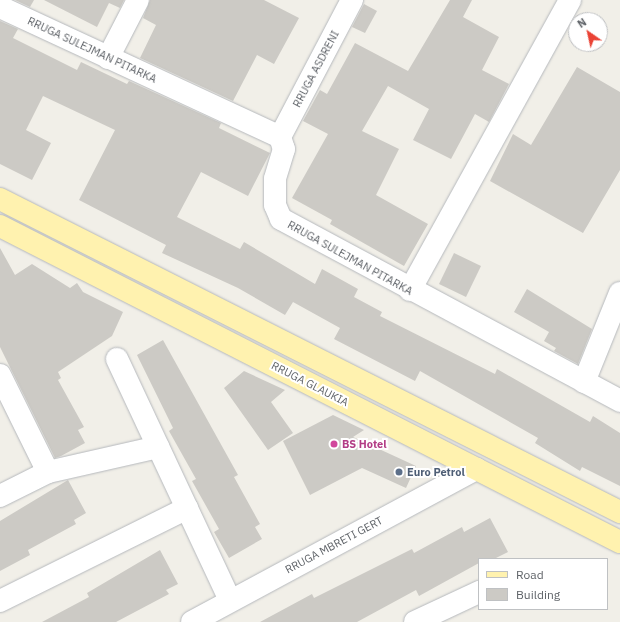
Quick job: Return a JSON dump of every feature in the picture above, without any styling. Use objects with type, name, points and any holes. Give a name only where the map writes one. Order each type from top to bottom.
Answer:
[{"type":"main road","points":[[0,199],[620,512]]},
{"type":"main road","name":"RRUGA GLAUKIA","points":[[0,226],[620,542]]},
{"type":"street","points":[[108,58],[138,0]]},
{"type":"street","name":"RRUGA ASDRENI","points":[[280,138],[352,0]]},
{"type":"street","points":[[410,290],[570,0]]},
{"type":"street","name":"RRUGA SULEJMAN PITARKA","points":[[0,7],[280,138],[284,149],[274,179],[275,204],[281,219],[410,290],[620,401]]},
{"type":"street","points":[[584,382],[620,293]]},
{"type":"street","points":[[117,359],[230,600]]},
{"type":"street","points":[[2,383],[48,472]]},
{"type":"street","points":[[0,496],[48,472],[158,446]]},
{"type":"street","name":"RRUGA MBRETI GERT","points":[[192,622],[230,600],[476,469]]},
{"type":"street","points":[[0,601],[187,508]]},
{"type":"street","points":[[415,622],[478,592]]},
{"type":"building","points":[[15,0],[34,0],[30,7]]},
{"type":"building","points":[[44,0],[124,0],[120,8],[109,3],[97,27]]},
{"type":"building","points":[[150,0],[264,0],[299,18],[274,64],[257,55],[233,101],[140,58],[156,25],[143,18]]},
{"type":"building","points":[[450,0],[472,0],[463,17],[499,37],[482,70],[509,84],[489,122],[475,114],[451,159],[413,140],[429,109],[388,86],[362,131],[399,149],[376,195],[428,224],[404,266],[330,224],[332,220],[292,198],[328,134],[303,121],[320,90],[327,94],[355,43],[408,71]]},
{"type":"building","points":[[364,4],[377,11],[365,33],[352,27]]},
{"type":"building","points":[[0,21],[18,29],[13,38],[77,70],[81,62],[127,84],[129,81],[221,123],[219,128],[270,153],[248,196],[201,172],[177,217],[240,249],[244,242],[315,284],[322,269],[358,289],[354,297],[382,312],[380,316],[495,374],[497,369],[590,422],[593,416],[620,433],[620,486],[582,467],[580,471],[535,443],[538,438],[420,371],[415,381],[334,339],[340,328],[293,302],[285,315],[238,288],[162,253],[166,245],[79,200],[115,130],[43,96],[26,130],[51,143],[32,180],[0,164]]},
{"type":"building","points":[[577,67],[620,92],[620,170],[583,233],[490,181],[513,134],[531,145]]},
{"type":"building","points":[[0,248],[15,275],[32,264],[70,288],[77,283],[83,292],[123,312],[112,336],[58,372],[61,378],[58,380],[84,427],[78,430],[85,443],[55,458],[0,347]]},
{"type":"building","points":[[454,253],[481,266],[466,297],[439,284]]},
{"type":"building","points":[[527,289],[592,329],[578,364],[554,351],[556,348],[544,341],[549,332],[514,312]]},
{"type":"building","points":[[163,340],[238,475],[234,477],[260,524],[255,527],[262,539],[229,558],[214,532],[219,529],[192,481],[196,479],[169,431],[173,428],[137,355]]},
{"type":"building","points":[[244,371],[285,390],[271,402],[293,433],[268,450],[224,388]]},
{"type":"building","points":[[333,415],[364,430],[353,437],[416,466],[406,488],[362,468],[310,495],[283,441]]},
{"type":"building","points":[[68,480],[86,513],[74,520],[76,524],[28,550],[30,555],[0,571],[0,521]]},
{"type":"building","points":[[490,518],[508,552],[496,558],[478,558],[478,564],[419,596],[416,590],[357,622],[260,622],[312,594],[314,598],[412,549],[414,553],[462,527],[464,532]]},
{"type":"building","points":[[160,550],[178,584],[166,590],[169,594],[116,622],[42,622],[89,597],[87,593]]},
{"type":"place","name":"BS Hotel","points":[[334,444]]},
{"type":"place","name":"Euro Petrol","points":[[399,472]]}]
